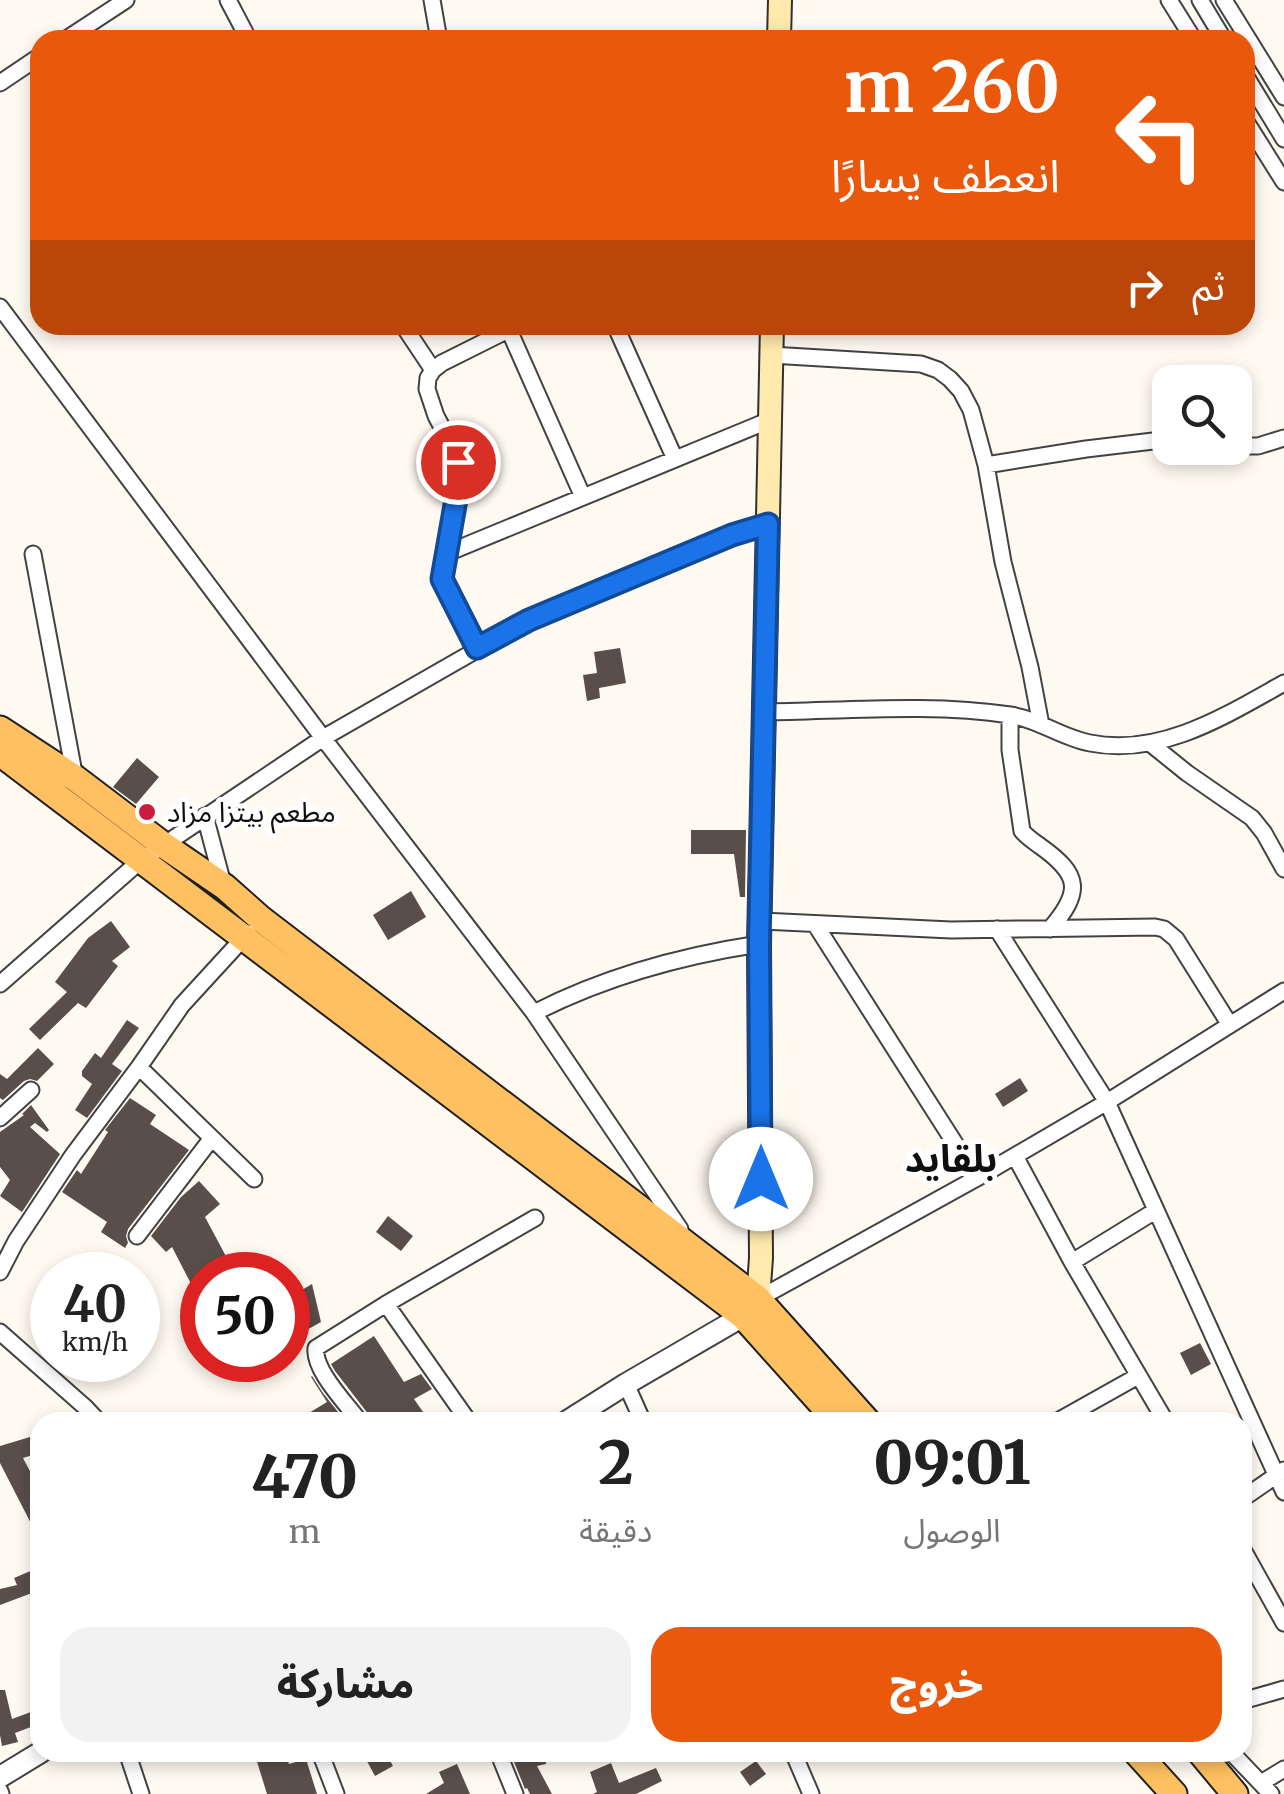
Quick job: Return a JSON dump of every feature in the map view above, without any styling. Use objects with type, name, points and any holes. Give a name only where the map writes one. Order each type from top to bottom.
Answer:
[{"type":"main road","points":[[778,30],[780,0]]},
{"type":"main road","points":[[772,335],[759,932],[762,1258],[751,1308],[830,1412]]},
{"type":"main road","points":[[0,729],[75,778],[225,887],[550,1156]]},
{"type":"main road","points":[[0,753],[243,939],[550,1156],[751,1308],[858,1412]]},
{"type":"main road","points":[[1145,1762],[1174,1794]]},
{"type":"main road","points":[[1208,1762],[1235,1794]]},
{"type":"street","points":[[80,30],[126,0]]},
{"type":"street","points":[[228,0],[244,30]]},
{"type":"street","points":[[432,0],[437,30]]},
{"type":"street","points":[[1169,0],[1188,30]]},
{"type":"street","points":[[1200,0],[1210,8]]},
{"type":"street","points":[[1224,0],[1243,30]]},
{"type":"street","points":[[1255,50],[1284,97]]},
{"type":"street","points":[[0,82],[30,62]]},
{"type":"street","points":[[1255,91],[1284,139]]},
{"type":"street","points":[[1255,136],[1284,182]]},
{"type":"street","points":[[0,307],[534,1014],[669,1216],[696,1266]]},
{"type":"street","points":[[410,335],[432,370]]},
{"type":"street","points":[[477,648],[442,579],[460,475],[455,452],[430,403],[428,378],[432,370],[498,335]]},
{"type":"street","points":[[516,335],[583,496]]},
{"type":"street","points":[[619,335],[675,459]]},
{"type":"street","points":[[771,356],[914,363],[950,378],[966,400],[986,466],[1040,725]]},
{"type":"street","points":[[446,554],[770,420]]},
{"type":"street","points":[[1252,446],[1284,438]]},
{"type":"street","points":[[986,466],[1152,441]]},
{"type":"street","points":[[0,984],[162,844],[323,738],[529,620],[732,535],[768,524]]},
{"type":"street","points":[[33,554],[75,778]]},
{"type":"street","points":[[764,712],[939,710],[1010,715],[1064,737],[1116,746],[1151,744],[1205,725],[1284,683]]},
{"type":"street","points":[[1010,715],[1010,750],[1022,831],[1066,867],[1074,888],[1070,902],[1050,928]]},
{"type":"street","points":[[1151,744],[1252,818],[1284,868]]},
{"type":"street","points":[[205,816],[225,887]]},
{"type":"street","points":[[0,1272],[73,1154],[182,1005],[261,919]]},
{"type":"street","points":[[534,1014],[570,995],[634,971],[705,952],[759,932],[815,924],[952,930],[1155,927],[1176,939],[1230,1024]]},
{"type":"street","points":[[815,924],[977,1178]]},
{"type":"street","points":[[996,929],[1107,1102],[1251,1412]]},
{"type":"street","points":[[582,1412],[751,1308],[1107,1102],[1284,991]]},
{"type":"street","points":[[139,1067],[254,1178]]},
{"type":"street","points":[[0,1118],[31,1090]]},
{"type":"street","points":[[137,1236],[212,1138]]},
{"type":"street","points":[[1015,1156],[1160,1412]]},
{"type":"street","points":[[1072,1262],[1155,1211]]},
{"type":"street","points":[[352,1412],[318,1366],[314,1352],[320,1345],[535,1218]]},
{"type":"street","points":[[386,1304],[462,1412]]},
{"type":"street","points":[[0,1332],[88,1412]]},
{"type":"street","points":[[1074,1412],[1138,1376]]},
{"type":"street","points":[[626,1384],[638,1412]]},
{"type":"street","points":[[1252,1414],[1280,1472],[1284,1492]]},
{"type":"street","points":[[1252,1491],[1280,1472]]},
{"type":"street","points":[[1252,1566],[1284,1623]]},
{"type":"street","points":[[1252,1698],[1284,1689]]},
{"type":"street","points":[[1,1779],[30,1759]]},
{"type":"street","points":[[130,1762],[141,1794]]},
{"type":"street","points":[[324,1762],[336,1794]]},
{"type":"street","points":[[502,1762],[515,1794]]},
{"type":"street","points":[[799,1762],[811,1794]]},
{"type":"street","points":[[1241,1762],[1266,1789],[1284,1769]]},
{"type":"building","points":[[620,648],[626,683],[599,688],[600,698],[587,701],[583,675],[597,673],[594,652]]},
{"type":"building","points":[[137,758],[159,777],[136,804],[113,787]]},
{"type":"building","points":[[691,830],[746,830],[745,897],[740,897],[734,854],[691,854]]},
{"type":"building","points":[[411,891],[426,917],[388,940],[373,915]]},
{"type":"building","points":[[111,921],[130,947],[112,961],[118,966],[86,1008],[78,1003],[40,1040],[29,1029],[67,992],[55,982],[88,938]]},
{"type":"building","points":[[127,1020],[139,1028],[112,1064],[122,1071],[87,1118],[75,1110],[92,1084],[82,1076],[82,1071],[95,1053],[101,1058]]},
{"type":"building","points":[[38,1048],[54,1064],[37,1081],[24,1081],[3,1100],[0,1098],[0,1074],[7,1079]]},
{"type":"building","points":[[1020,1078],[1028,1091],[1003,1107],[995,1094]]},
{"type":"building","points":[[130,1098],[156,1115],[150,1124],[189,1150],[128,1229],[125,1248],[101,1232],[107,1222],[62,1192],[77,1170],[81,1174],[108,1132],[105,1130]]},
{"type":"building","points":[[31,1105],[49,1130],[35,1123],[30,1127],[60,1154],[22,1212],[0,1196],[10,1180],[0,1167],[0,1132]]},
{"type":"building","points":[[199,1181],[220,1204],[205,1217],[224,1252],[180,1252],[180,1262],[172,1247],[166,1252],[151,1236],[181,1197]]},
{"type":"building","points":[[388,1216],[413,1236],[401,1251],[376,1232]]},
{"type":"building","points":[[310,1285],[321,1322],[310,1328]]},
{"type":"building","points":[[374,1336],[404,1382],[421,1374],[432,1389],[414,1399],[423,1412],[367,1412],[331,1364]]},
{"type":"building","points":[[1200,1343],[1211,1364],[1191,1375],[1180,1353]]},
{"type":"building","points":[[311,1377],[338,1412],[310,1412],[327,1402]]},
{"type":"building","points":[[30,1437],[30,1456],[23,1458],[30,1471],[30,1522],[0,1463],[0,1446]]},
{"type":"building","points":[[30,1571],[30,1594],[0,1605],[0,1589],[17,1585],[14,1578]]},
{"type":"building","points":[[0,1690],[5,1690],[12,1719],[30,1712],[30,1727],[15,1733],[18,1742],[2,1746]]},
{"type":"building","points":[[257,1762],[307,1762],[317,1794],[267,1794]]},
{"type":"building","points":[[367,1762],[391,1762],[393,1766],[375,1776]]},
{"type":"building","points":[[514,1762],[546,1762],[537,1766],[552,1794],[530,1794]]},
{"type":"building","points":[[757,1762],[766,1774],[750,1786],[740,1772]]},
{"type":"building","points":[[611,1763],[619,1783],[656,1768],[662,1781],[636,1794],[593,1794],[597,1792],[590,1772]]},
{"type":"building","points":[[457,1764],[470,1794],[426,1794],[444,1783],[439,1772]]},
{"type":"place","name":"مطعم بيتزا مزاد","points":[[147,812]]},
{"type":"district","name":"بلقايد","points":[[951,1159]]},
{"type":"route","points":[[458,462],[460,475],[442,579],[477,648],[529,620],[732,535],[768,524],[759,944],[761,1179]]}]
